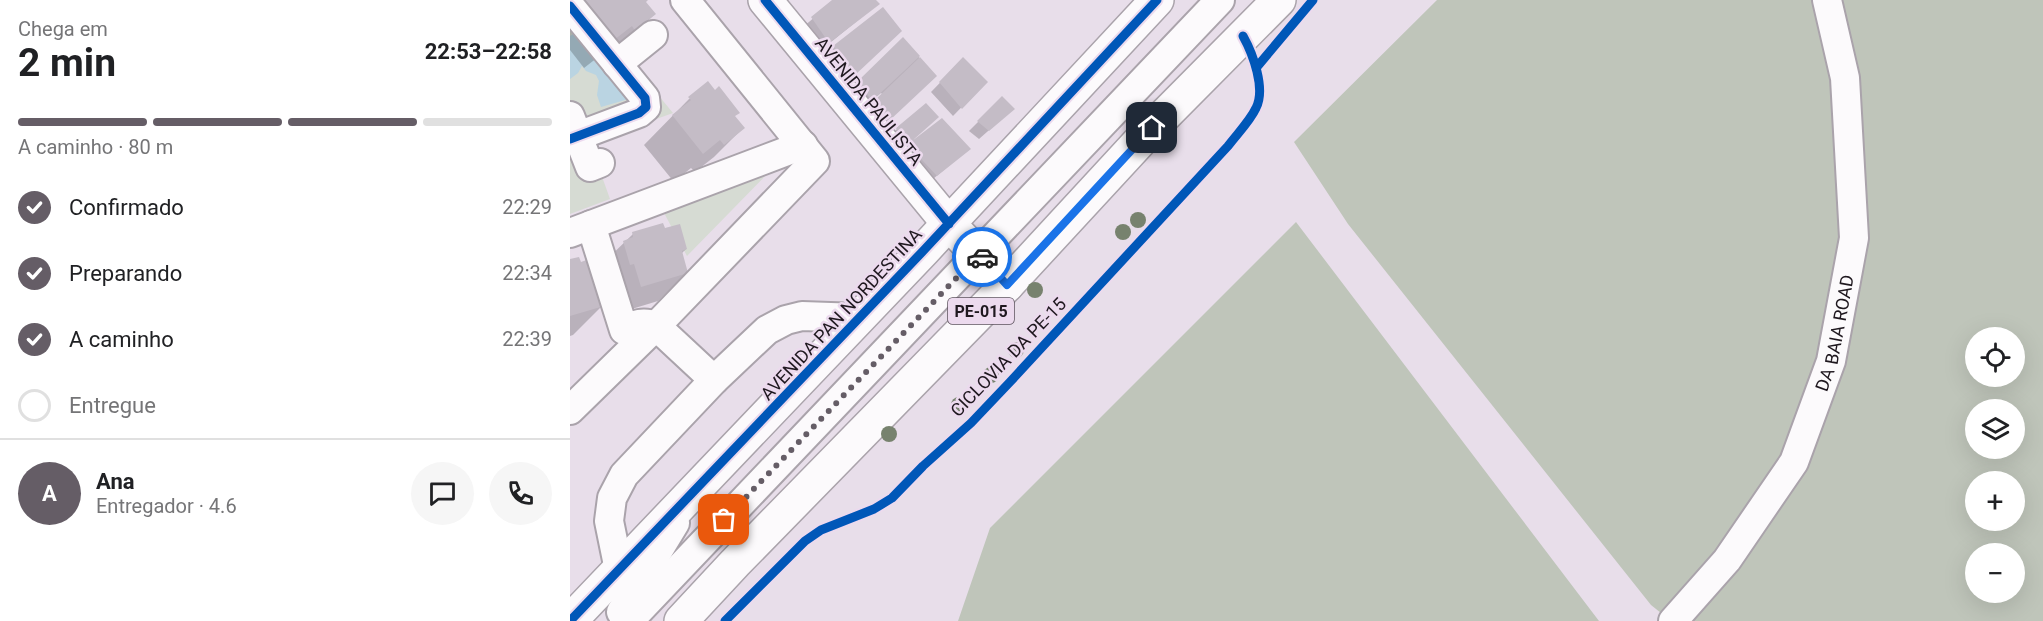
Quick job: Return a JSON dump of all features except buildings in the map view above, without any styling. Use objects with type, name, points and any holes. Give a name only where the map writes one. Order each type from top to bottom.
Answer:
[{"type":"main road","name":"AVENIDA PAULISTA","points":[[765,0],[949,224],[1007,285]]},
{"type":"main road","name":"AVENIDA PAN NORDESTINA","points":[[570,621],[949,224],[1157,0]]},
{"type":"main road","name":"PE-015","points":[[681,621],[1007,285],[1152,128],[1279,0]]},
{"type":"street","points":[[570,410],[656,326],[815,163],[815,159],[686,0]]},
{"type":"street","points":[[629,621],[1220,0]]},
{"type":"street","name":"DA BAIA ROAD","points":[[1673,621],[1727,560],[1794,462],[1831,361],[1854,238],[1845,78],[1827,0]]},
{"type":"street","points":[[570,6],[645,98],[646,107],[639,113],[573,130],[590,167],[600,163]]},
{"type":"street","points":[[617,64],[653,35]]},
{"type":"street","points":[[714,380],[656,326],[637,323],[624,330],[580,229],[803,145]]},
{"type":"street","points":[[619,570],[609,521],[612,498],[624,475],[714,380],[767,330],[786,320],[802,316],[859,318]]},
{"type":"street","points":[[615,621],[693,493]]},
{"type":"street","points":[[651,621],[735,563]]},
{"type":"shaded area","points":[[570,0],[580,0],[673,113],[590,143],[610,199],[570,214]]},
{"type":"shaded area","points":[[1437,0],[2043,0],[2043,621],[1671,621],[1651,605],[1348,224],[1294,142]]},
{"type":"shaded area","points":[[771,170],[687,256],[663,211]]},
{"type":"shaded area","points":[[1296,222],[1599,621],[958,621],[990,528]]},
{"type":"water","points":[[584,27],[639,96],[601,107],[597,95],[599,81],[596,75],[586,71],[582,66],[578,73],[570,79],[570,36]]},
{"type":"cycle path","points":[[765,0],[949,224]]},
{"type":"cycle path","points":[[570,621],[924,250],[1157,0]]},
{"type":"cycle path","points":[[1256,68],[1313,0]]},
{"type":"cycle path","points":[[570,6],[645,98],[646,107],[639,113],[570,139]]},
{"type":"cycle path","name":"CICLOVIA DA PE-15","points":[[725,621],[805,541],[821,530],[874,509],[892,498],[923,466],[971,423],[1228,146],[1250,118],[1259,100],[1257,72],[1243,36]]},
{"type":"way so far","points":[[724,520],[979,254],[982,257]]},
{"type":"route","points":[[982,257],[1007,285],[1152,128]]}]
